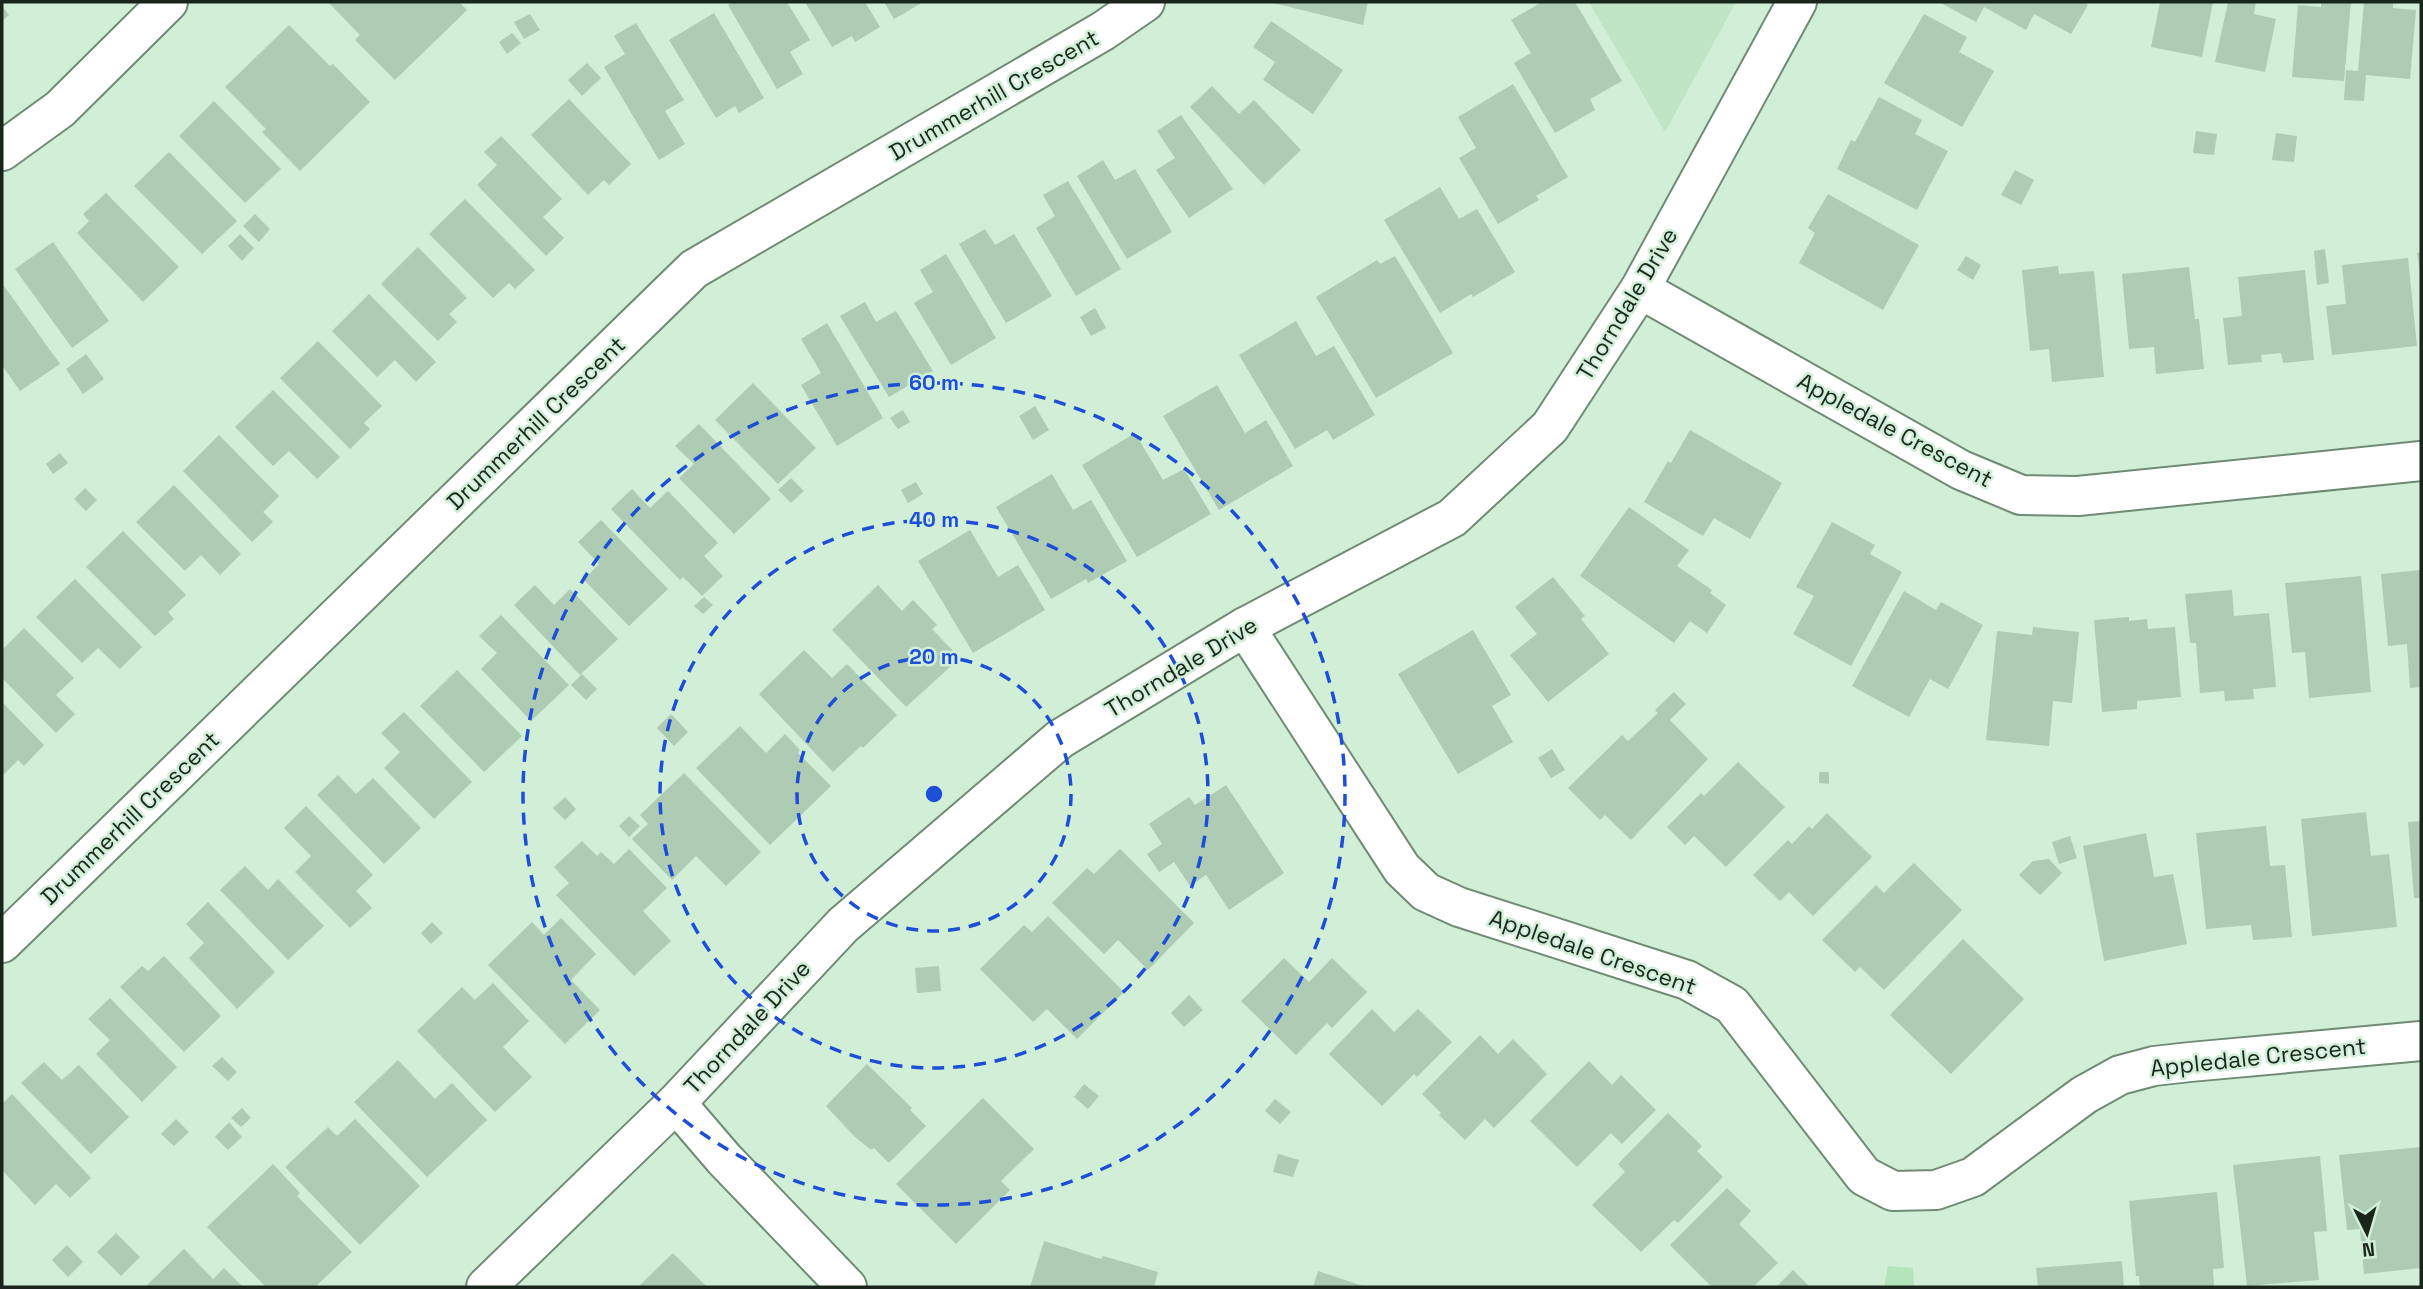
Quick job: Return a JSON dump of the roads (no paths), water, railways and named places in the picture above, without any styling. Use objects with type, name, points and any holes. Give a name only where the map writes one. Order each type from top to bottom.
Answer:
[{"type":"street","points":[[2,151],[60,109],[169,2]]},
{"type":"street","name":"Drummerhill Crescent","points":[[2,943],[694,269],[1103,31],[1145,2]]},
{"type":"street","name":"Thorndale Drive","points":[[486,1287],[676,1103],[843,925],[1060,739],[1245,627],[1452,518],[1550,427],[1640,289],[1797,2]]},
{"type":"street","name":"Appledale Crescent","points":[[1640,289],[1961,470],[2021,495],[2078,496],[2421,461]]},
{"type":"street","name":"Appledale Crescent","points":[[1245,627],[1402,869],[1426,892],[1459,907],[1687,980],[1732,1005],[1864,1176],[1893,1191],[1936,1190],[1973,1177],[2084,1095],[2120,1075],[2154,1066],[2421,1041]]},
{"type":"street","points":[[676,1103],[724,1159],[847,1287]]}]
